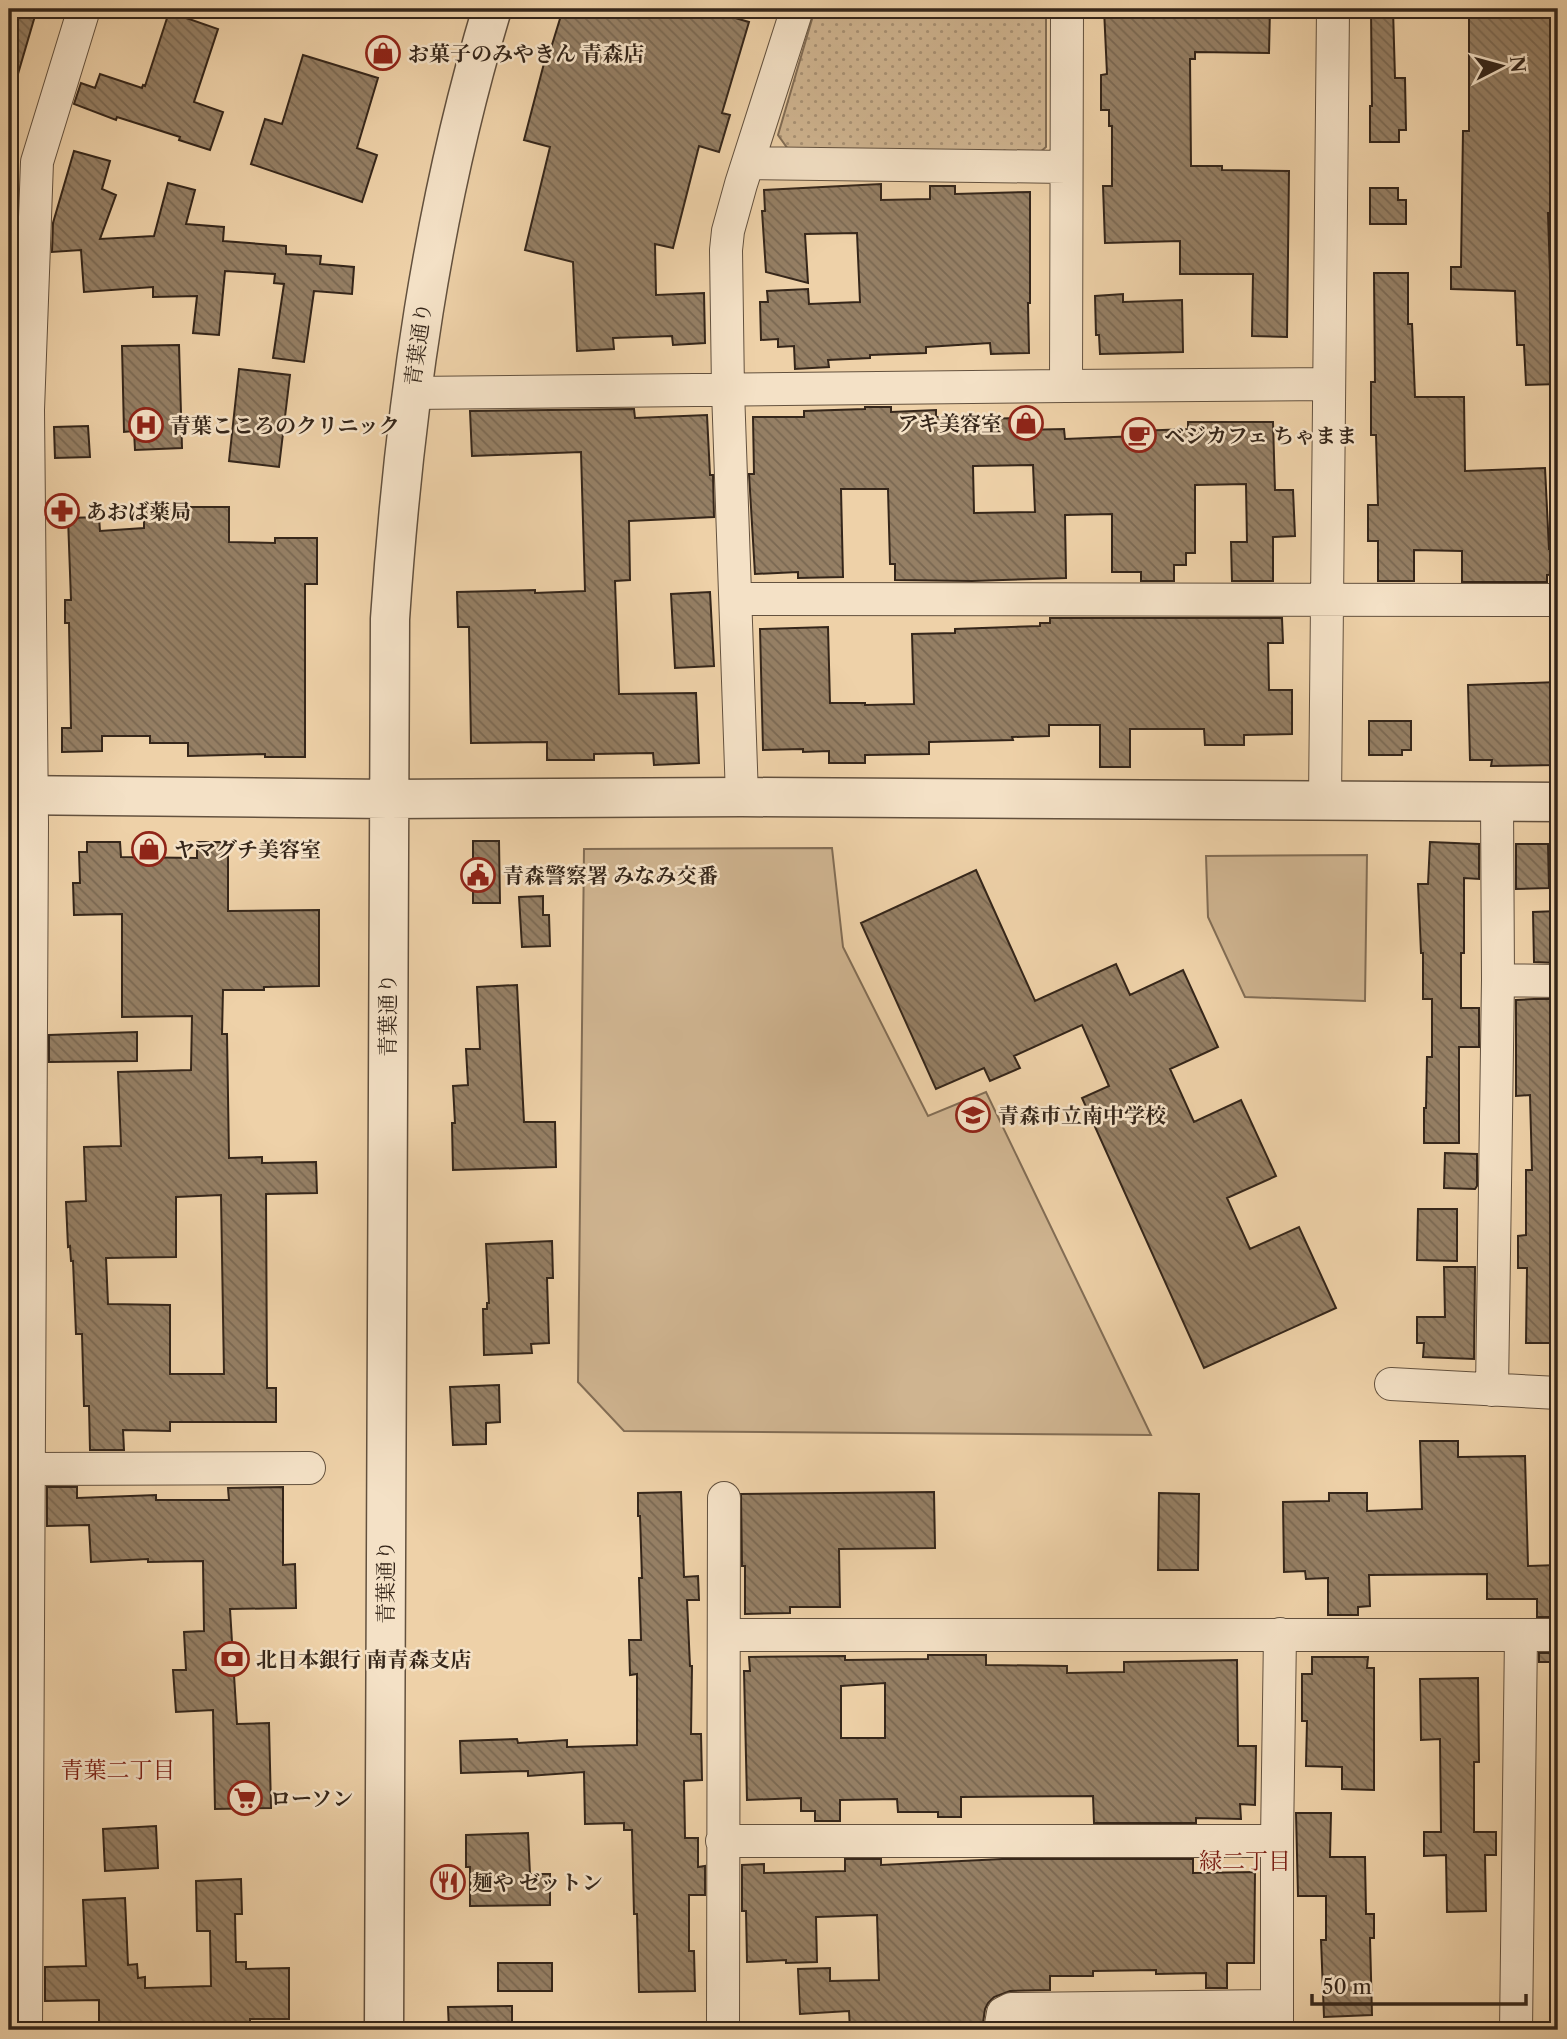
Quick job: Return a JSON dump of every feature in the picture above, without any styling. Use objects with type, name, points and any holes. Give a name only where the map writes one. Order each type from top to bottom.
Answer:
[{"type":"street","points":[[26,2030],[18,1827],[30,1469],[19,1319],[20,795],[28,410],[22,223],[37,162],[84,9]]},
{"type":"street","name":"青葉通り","points":[[384,2030],[390,619],[401,472],[422,314],[443,198],[492,9]]},
{"type":"street","points":[[742,797],[728,390],[727,231],[797,9]]},
{"type":"street","points":[[1066,9],[1066,386]]},
{"type":"street","points":[[1325,801],[1333,9]]},
{"type":"street","points":[[748,163],[1066,167]]},
{"type":"street","points":[[411,393],[1328,384]]},
{"type":"street","points":[[737,599],[1558,600]]},
{"type":"street","points":[[20,795],[388,799],[742,797],[1558,802]]},
{"type":"street","points":[[1492,1390],[1497,802]]},
{"type":"street","points":[[1497,980],[1558,981]]},
{"type":"street","points":[[1391,1384],[1558,1393]]},
{"type":"street","points":[[30,1469],[309,1468]]},
{"type":"street","points":[[723,2030],[724,1498]]},
{"type":"street","points":[[1000,2030],[1003,2014],[1011,2009],[1277,2018],[1280,1634]]},
{"type":"street","points":[[724,1635],[1558,1635]]},
{"type":"street","points":[[1516,2030],[1521,1635]]},
{"type":"street","points":[[722,1840],[1277,1841]]},
{"type":"shaded area","points":[[815,9],[1046,9],[1046,147],[1039,153],[788,149],[778,135]]},
{"type":"shaded area","points":[[832,848],[843,947],[928,1116],[986,1092],[1151,1435],[624,1431],[578,1382],[584,849]]},
{"type":"shaded area","points":[[1367,855],[1365,1001],[1245,997],[1208,917],[1206,856]]},
{"type":"building","points":[[9,9],[37,9],[15,84],[9,83]]},
{"type":"building","points":[[563,9],[704,9],[749,22],[722,113],[730,115],[719,152],[699,146],[673,248],[655,244],[656,295],[704,293],[705,343],[673,345],[672,336],[613,338],[614,349],[577,351],[573,262],[525,250],[550,147],[524,140],[548,48],[551,48]]},
{"type":"building","points":[[1104,9],[1270,9],[1269,53],[1195,52],[1195,59],[1190,59],[1191,166],[1222,166],[1222,170],[1289,171],[1287,337],[1252,336],[1253,274],[1180,274],[1180,241],[1105,243],[1103,186],[1112,186],[1112,126],[1109,126],[1109,110],[1101,110],[1101,75],[1107,74]]},
{"type":"building","points":[[1371,9],[1393,9],[1395,78],[1405,78],[1406,130],[1399,130],[1399,142],[1370,142]]},
{"type":"building","points":[[1469,9],[1558,9],[1558,213],[1548,213],[1551,305],[1558,304],[1558,384],[1526,385],[1524,345],[1517,345],[1515,291],[1451,289],[1451,267],[1461,267],[1463,131],[1469,131]]},
{"type":"building","points":[[169,12],[218,29],[194,102],[223,112],[210,150],[179,140],[180,137],[117,117],[116,120],[74,104],[81,83],[95,88],[100,74],[142,88],[145,86]]},
{"type":"building","points":[[303,55],[378,78],[357,148],[377,155],[362,202],[251,164],[265,119],[282,124]]},
{"type":"building","points":[[74,151],[110,161],[102,189],[116,195],[100,239],[154,236],[168,183],[195,190],[186,224],[224,227],[223,241],[286,246],[286,254],[321,256],[320,264],[354,267],[352,294],[314,291],[304,362],[273,358],[284,284],[274,283],[275,274],[225,271],[219,335],[193,333],[197,296],[153,297],[153,287],[84,292],[81,250],[52,252],[53,223]]},
{"type":"building","points":[[881,184],[881,200],[930,199],[930,186],[955,186],[955,194],[1030,192],[1029,353],[991,354],[990,343],[926,347],[926,353],[828,360],[829,367],[795,369],[794,346],[778,347],[778,339],[761,340],[760,302],[768,302],[767,291],[808,289],[809,304],[860,302],[857,233],[805,234],[808,283],[766,272],[762,211],[765,211],[764,190]]},
{"type":"building","points":[[1370,188],[1398,188],[1398,200],[1406,200],[1406,224],[1370,224]]},
{"type":"building","points":[[1374,273],[1408,273],[1408,324],[1412,324],[1415,397],[1464,397],[1465,471],[1545,468],[1549,549],[1558,549],[1558,574],[1547,575],[1547,582],[1462,582],[1462,551],[1414,550],[1414,581],[1378,581],[1378,541],[1368,541],[1368,505],[1378,505],[1376,435],[1371,435],[1371,382],[1375,382]]},
{"type":"building","points":[[1123,294],[1123,302],[1182,300],[1183,352],[1100,354],[1099,335],[1096,335],[1095,296]]},
{"type":"building","points":[[179,345],[182,448],[135,450],[134,431],[124,432],[122,346]]},
{"type":"building","points":[[239,369],[290,375],[279,467],[229,461]]},
{"type":"building","points":[[891,407],[891,412],[936,410],[936,417],[1021,418],[1021,430],[1064,429],[1065,439],[1138,436],[1138,431],[1188,429],[1188,422],[1273,422],[1275,490],[1293,490],[1295,536],[1273,537],[1273,581],[1232,581],[1231,542],[1247,542],[1246,484],[1195,485],[1195,553],[1186,553],[1186,565],[1174,565],[1174,581],[1141,581],[1141,572],[1112,572],[1112,514],[1065,515],[1066,578],[895,580],[895,564],[890,564],[888,489],[841,489],[843,577],[798,578],[798,572],[755,574],[749,474],[754,474],[753,417],[804,417],[804,411]],"holes":[[[1033,465],[1035,512],[974,513],[973,466]]]},
{"type":"building","points":[[634,409],[635,418],[707,415],[714,517],[629,521],[630,580],[615,581],[619,694],[696,693],[699,763],[654,765],[653,753],[594,754],[594,760],[547,760],[547,742],[471,743],[469,627],[458,627],[457,592],[585,591],[581,452],[472,456],[470,411]]},
{"type":"building","points":[[88,426],[90,457],[55,458],[54,427]]},
{"type":"building","points":[[154,503],[182,503],[182,507],[229,507],[229,542],[275,543],[275,538],[317,538],[317,584],[305,584],[305,757],[265,757],[265,754],[188,756],[188,743],[150,743],[150,736],[102,736],[102,751],[62,752],[62,728],[71,728],[69,623],[65,623],[65,600],[71,600],[68,518],[99,517],[100,531],[144,528],[144,506],[154,506]]},
{"type":"building","points":[[710,592],[714,666],[675,668],[671,594]]},
{"type":"building","points":[[1050,618],[1282,618],[1283,643],[1268,643],[1269,690],[1292,690],[1292,734],[1244,735],[1244,745],[1205,745],[1204,729],[1130,729],[1130,767],[1100,767],[1100,725],[1049,725],[1049,736],[1012,737],[1013,740],[929,742],[929,754],[865,755],[865,763],[829,763],[829,751],[763,750],[760,629],[828,627],[830,703],[914,704],[912,634],[955,633],[955,629],[1040,626],[1040,623],[1050,623]]},
{"type":"building","points":[[1558,682],[1558,765],[1491,766],[1492,760],[1470,760],[1468,685]]},
{"type":"building","points":[[1369,721],[1411,721],[1411,750],[1402,750],[1402,755],[1369,755]]},
{"type":"building","points":[[473,841],[499,841],[500,903],[473,903]]},
{"type":"building","points":[[87,842],[120,842],[121,857],[197,858],[197,842],[228,842],[228,911],[319,910],[319,986],[223,990],[222,1034],[227,1034],[229,1158],[262,1157],[262,1163],[316,1162],[317,1193],[266,1194],[267,1388],[276,1388],[276,1422],[170,1422],[170,1431],[123,1430],[124,1450],[90,1450],[89,1406],[84,1406],[82,1334],[76,1334],[73,1261],[70,1246],[68,1247],[66,1202],[86,1201],[84,1147],[121,1146],[118,1072],[191,1070],[192,1016],[122,1017],[122,914],[74,915],[73,883],[80,883],[79,852],[87,852]],"holes":[[[221,1195],[224,1374],[170,1374],[170,1305],[108,1304],[106,1258],[176,1257],[176,1197]]]},
{"type":"building","points":[[1430,842],[1479,844],[1479,879],[1464,878],[1461,1008],[1479,1008],[1479,1047],[1459,1047],[1459,1143],[1424,1143],[1427,1057],[1432,1057],[1432,999],[1423,999],[1418,884],[1428,884]]},
{"type":"building","points":[[1516,844],[1548,844],[1549,888],[1516,889]]},
{"type":"building","points":[[976,870],[1035,1001],[1116,964],[1130,995],[1183,970],[1218,1047],[1170,1069],[1194,1122],[1241,1100],[1276,1176],[1227,1198],[1250,1249],[1299,1227],[1336,1308],[1204,1368],[1082,1098],[1109,1086],[1082,1025],[1014,1056],[1020,1068],[990,1081],[984,1068],[936,1089],[861,923]]},
{"type":"building","points":[[543,896],[543,915],[549,915],[550,946],[522,947],[519,897]]},
{"type":"building","points":[[1558,911],[1558,963],[1534,962],[1533,912]]},
{"type":"building","points":[[517,985],[524,1122],[555,1122],[556,1167],[453,1170],[453,1086],[468,1085],[466,1049],[480,1049],[477,987]]},
{"type":"building","points":[[1558,999],[1558,1343],[1526,1343],[1527,1268],[1518,1268],[1518,1236],[1526,1235],[1526,1170],[1532,1170],[1530,1095],[1516,1096],[1516,1000]]},
{"type":"building","points":[[137,1032],[137,1061],[49,1062],[49,1035]]},
{"type":"building","points":[[1445,1153],[1477,1154],[1475,1189],[1444,1188]]},
{"type":"building","points":[[1418,1209],[1457,1209],[1457,1261],[1417,1260]]},
{"type":"building","points":[[552,1241],[553,1278],[547,1278],[549,1343],[531,1344],[532,1353],[484,1355],[483,1309],[487,1309],[489,1303],[486,1244]]},
{"type":"building","points":[[1444,1267],[1475,1267],[1474,1359],[1423,1357],[1424,1343],[1417,1343],[1417,1317],[1445,1317]]},
{"type":"building","points":[[499,1385],[500,1422],[486,1423],[486,1444],[453,1445],[450,1387]]},
{"type":"building","points":[[1420,1441],[1458,1441],[1458,1457],[1525,1456],[1528,1566],[1558,1565],[1558,1617],[1537,1617],[1537,1599],[1487,1599],[1487,1574],[1369,1575],[1370,1606],[1358,1607],[1358,1615],[1328,1615],[1328,1578],[1306,1579],[1305,1571],[1284,1572],[1283,1502],[1329,1501],[1329,1493],[1367,1493],[1367,1511],[1422,1509]]},
{"type":"building","points":[[47,1487],[77,1487],[77,1498],[156,1495],[156,1500],[229,1500],[228,1488],[283,1487],[283,1565],[295,1564],[296,1608],[230,1609],[237,1724],[269,1723],[271,1808],[215,1809],[213,1710],[176,1712],[173,1670],[186,1670],[184,1632],[204,1631],[203,1561],[148,1562],[148,1559],[91,1562],[89,1525],[47,1526]]},
{"type":"building","points":[[681,1492],[684,1577],[698,1576],[699,1600],[687,1600],[692,1666],[691,1734],[701,1734],[702,1780],[684,1781],[685,1838],[698,1838],[698,1867],[705,1866],[705,1895],[689,1895],[689,1951],[694,1951],[695,1991],[639,1992],[632,1830],[624,1830],[624,1823],[585,1824],[584,1772],[528,1776],[528,1771],[461,1773],[460,1741],[517,1739],[518,1743],[567,1740],[567,1747],[637,1745],[637,1674],[630,1675],[629,1640],[641,1640],[639,1578],[642,1578],[638,1493]]},
{"type":"building","points":[[934,1492],[935,1548],[839,1549],[840,1607],[790,1607],[790,1613],[745,1614],[741,1494]]},
{"type":"building","points":[[1159,1493],[1199,1494],[1198,1570],[1158,1570]]},
{"type":"building","points":[[1539,1653],[1558,1653],[1558,1662],[1539,1662]]},
{"type":"building","points":[[928,1655],[986,1655],[986,1665],[1067,1666],[1067,1673],[1124,1672],[1124,1662],[1237,1660],[1238,1746],[1256,1746],[1255,1805],[1240,1804],[1241,1819],[1196,1818],[1196,1823],[1094,1823],[1093,1796],[961,1797],[961,1817],[938,1817],[938,1812],[898,1812],[897,1799],[840,1800],[840,1821],[815,1821],[815,1811],[801,1811],[801,1798],[747,1800],[744,1671],[750,1671],[749,1657],[928,1659]],"holes":[[[885,1683],[885,1738],[841,1738],[841,1686]]]},
{"type":"building","points":[[1312,1657],[1368,1657],[1367,1668],[1374,1668],[1374,1790],[1342,1789],[1342,1767],[1306,1766],[1307,1721],[1302,1721],[1302,1674],[1312,1674]]},
{"type":"building","points":[[1478,1678],[1479,1762],[1474,1762],[1474,1832],[1496,1832],[1496,1855],[1485,1855],[1486,1911],[1447,1912],[1446,1855],[1424,1856],[1424,1832],[1441,1832],[1440,1739],[1421,1740],[1420,1679]]},
{"type":"building","points":[[1296,1813],[1331,1813],[1330,1857],[1365,1857],[1366,1914],[1374,1914],[1374,1938],[1370,1938],[1372,2015],[1324,2017],[1321,1940],[1326,1940],[1326,1896],[1298,1896]]},
{"type":"building","points":[[156,1826],[158,1868],[105,1871],[103,1829]]},
{"type":"building","points":[[528,1833],[530,1874],[550,1874],[550,1905],[470,1906],[470,1867],[466,1867],[466,1835]]},
{"type":"building","points":[[845,1859],[881,1859],[881,1865],[1002,1859],[1193,1859],[1193,1873],[1255,1872],[1254,1963],[1227,1963],[1227,1988],[1206,1988],[1206,1973],[1156,1974],[1156,1970],[1093,1971],[1093,1976],[1050,1976],[1050,1990],[1010,1991],[994,1997],[985,2009],[982,2030],[850,2030],[849,2011],[800,2014],[798,1969],[830,1968],[830,1981],[879,1980],[877,1915],[816,1917],[817,1962],[747,1962],[746,1911],[742,1911],[742,1865],[764,1864],[764,1873],[845,1871]]},
{"type":"building","points":[[241,1879],[242,1914],[235,1914],[236,1962],[246,1962],[246,1969],[289,1968],[289,2019],[250,2019],[250,2030],[99,2030],[99,2000],[45,2001],[45,1967],[86,1966],[83,1900],[125,1898],[128,1965],[137,1964],[138,1978],[145,1977],[145,1988],[211,1986],[210,1931],[197,1931],[196,1881]]},
{"type":"building","points":[[498,1963],[552,1963],[552,1991],[498,1991]]},
{"type":"building","points":[[512,2006],[512,2030],[449,2030],[448,2007]]},
{"type":"place","name":"お菓子のみやきん 青森店","points":[[383,53]]},
{"type":"place","name":"アキ美容室","points":[[1026,423]]},
{"type":"place","name":"青葉こころのクリニック","points":[[146,425]]},
{"type":"place","name":"ベジカフェ ちゃまま","points":[[1139,435]]},
{"type":"place","name":"あおば薬局","points":[[62,511]]},
{"type":"place","name":"ヤマグチ美容室","points":[[149,849]]},
{"type":"place","name":"青森警察署 みなみ交番","points":[[478,875]]},
{"type":"place","name":"青森市立南中学校","points":[[973,1115]]},
{"type":"place","name":"北日本銀行 南青森支店","points":[[232,1659]]},
{"type":"place","name":"ローソン","points":[[245,1798]]},
{"type":"place","name":"麺や ゼットン","points":[[448,1882]]},
{"type":"district","name":"青葉二丁目","points":[[118,1770]]},
{"type":"district","name":"緑二丁目","points":[[1245,1861]]}]
